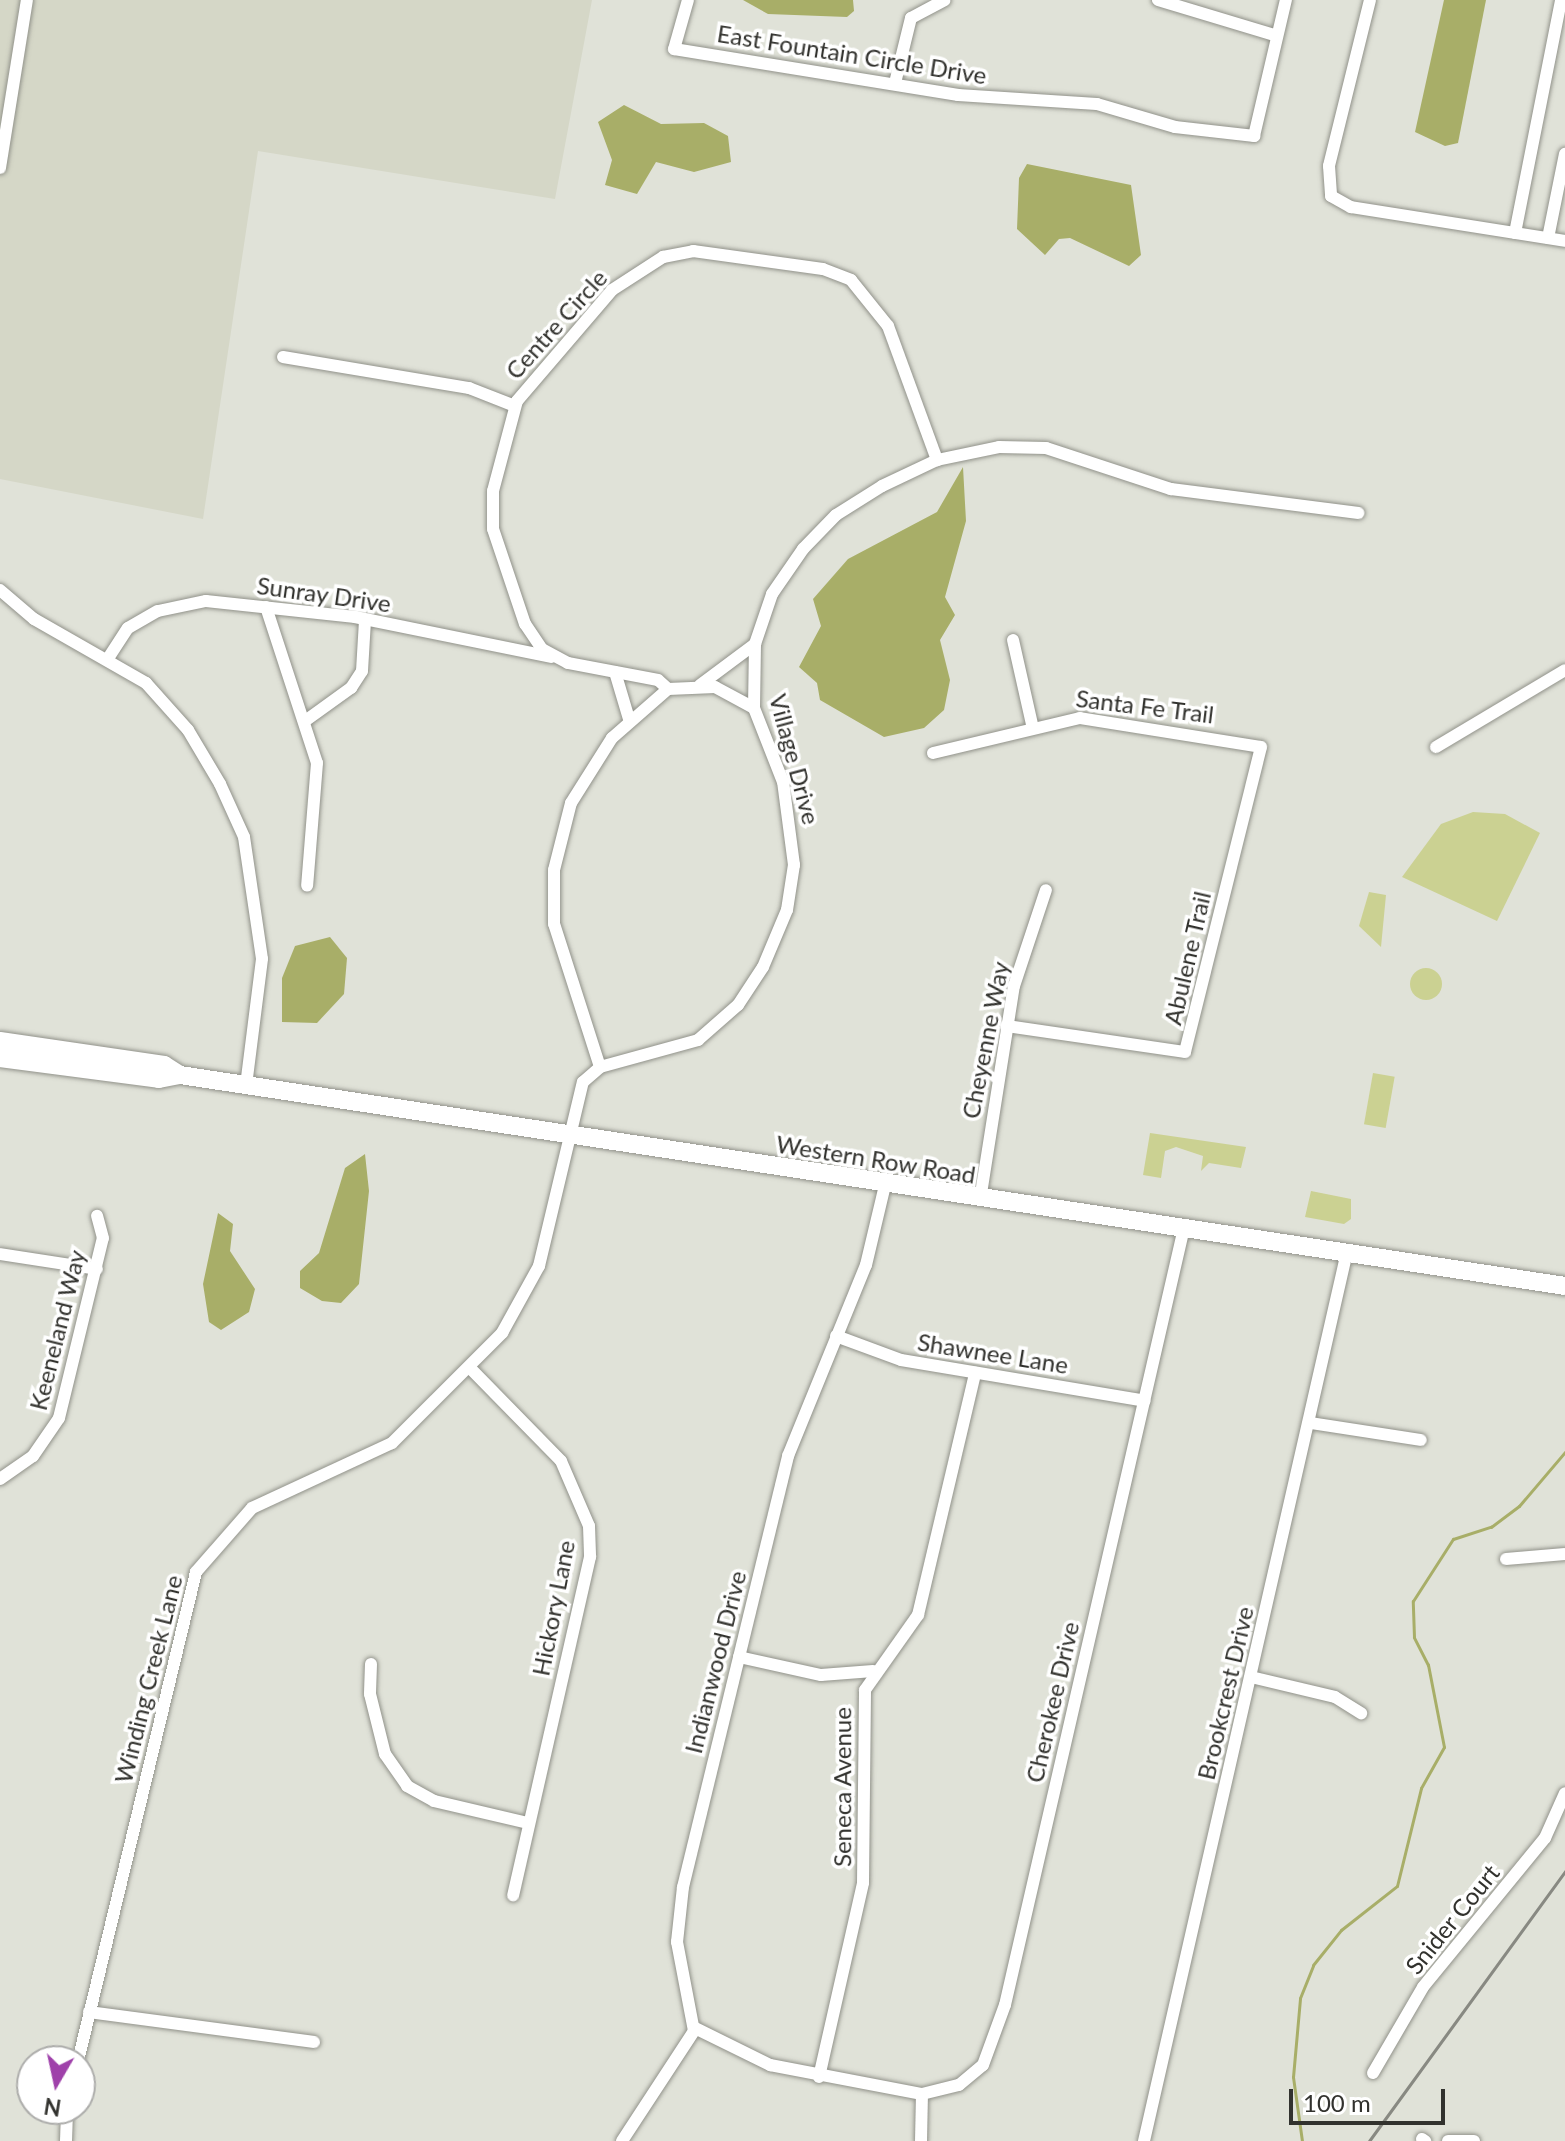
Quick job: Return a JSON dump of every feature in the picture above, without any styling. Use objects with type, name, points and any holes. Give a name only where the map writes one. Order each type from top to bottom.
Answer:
[{"type":"street","points":[[0,168],[27,0]]},
{"type":"street","name":"East Fountain Circle Drive","points":[[688,0],[674,49],[895,83],[1075,103],[1254,136],[1277,36]]},
{"type":"street","points":[[895,83],[911,18],[945,0]]},
{"type":"street","points":[[1158,0],[1277,36],[1286,0]]},
{"type":"street","points":[[1370,0],[1329,166],[1331,196],[1351,207],[1565,241]]},
{"type":"street","points":[[1515,233],[1562,0]]},
{"type":"street","points":[[1548,238],[1565,154]]},
{"type":"street","name":"Centre Circle","points":[[554,657],[525,624],[493,529],[493,491],[515,406],[549,358],[630,275],[678,253],[731,253],[823,269],[863,289],[888,326],[937,460]]},
{"type":"street","points":[[283,357],[469,388],[515,406]]},
{"type":"street","name":"Village Drive","points":[[600,1067],[673,1050],[711,1032],[752,987],[776,939],[792,888],[794,834],[754,708],[755,644],[780,581],[824,526],[855,501],[937,460],[1031,446],[1171,489],[1358,513]]},
{"type":"street","points":[[0,590],[34,619],[146,683],[188,730],[244,837],[262,959],[246,1085]]},
{"type":"street","name":"Sunray Drive","points":[[107,660],[128,628],[158,611],[206,601],[365,620],[554,657]]},
{"type":"street","points":[[266,607],[305,721],[318,786],[307,886]]},
{"type":"street","points":[[305,721],[362,671],[365,620]]},
{"type":"street","points":[[1013,640],[1032,724]]},
{"type":"street","points":[[554,657],[668,689],[700,685],[755,644]]},
{"type":"street","points":[[1436,747],[1565,670]]},
{"type":"street","points":[[615,672],[629,719]]},
{"type":"street","points":[[700,685],[754,708]]},
{"type":"street","points":[[569,1134],[583,1082],[600,1067],[558,947],[554,870],[571,803],[629,719],[668,689]]},
{"type":"street","name":"Santa Fe Trail","points":[[933,753],[1032,724],[1096,718],[1261,744]]},
{"type":"street","name":"Abulene Trail","points":[[1006,1026],[1185,1052],[1261,744]]},
{"type":"street","name":"Cheyenne Way","points":[[980,1200],[1006,1026],[1046,890]]},
{"type":"street","name":"Western Row Road","points":[[0,1041],[164,1065],[180,1075]]},
{"type":"street","name":"Western Row Road","points":[[0,1058],[159,1079],[180,1075],[1183,1232],[1565,1286]]},
{"type":"street","name":"Winding Creek Lane","points":[[82,2045],[196,1572],[252,1508],[373,1455],[470,1368],[527,1294],[569,1134]]},
{"type":"street","name":"Indianwood Drive","points":[[695,2028],[678,1934],[739,1657],[788,1456],[866,1265],[885,1185]]},
{"type":"street","name":"Keeneland Way","points":[[0,1479],[33,1456],[59,1418],[103,1238],[97,1216]]},
{"type":"street","name":"Cherokee Drive","points":[[922,2094],[972,2076],[999,2028],[1183,1232]]},
{"type":"street","points":[[0,1254],[97,1269]]},
{"type":"street","name":"Brookcrest Drive","points":[[1144,2141],[1311,1423],[1346,1256]]},
{"type":"street","name":"Shawnee Lane","points":[[836,1336],[901,1360],[1145,1401]]},
{"type":"street","name":"Hickory Lane","points":[[470,1368],[561,1461],[589,1526],[587,1570],[513,1895]]},
{"type":"street","name":"Seneca Avenue","points":[[819,2077],[863,1883],[865,1690],[873,1671],[918,1615],[975,1373]]},
{"type":"street","points":[[1311,1423],[1421,1440]]},
{"type":"street","points":[[1506,1559],[1565,1554]]},
{"type":"street","points":[[739,1657],[821,1675],[873,1671]]},
{"type":"street","points":[[371,1664],[370,1694],[385,1754],[407,1786],[434,1801],[528,1823]]},
{"type":"street","points":[[1251,1677],[1335,1697],[1361,1713]]},
{"type":"street","name":"Snider Court","points":[[1373,2073],[1423,1987],[1545,1838],[1565,1793]]},
{"type":"street","points":[[89,2012],[314,2042]]},
{"type":"street","points":[[622,2141],[695,2028],[770,2065],[819,2077],[922,2094],[921,2141]]},
{"type":"street","points":[[1448,2141],[1474,2141]]},
{"type":"shaded area","points":[[0,0],[592,0],[555,199],[258,151],[203,519],[0,479]]},
{"type":"shaded area","points":[[743,0],[853,0],[854,11],[847,17],[768,14]]},
{"type":"shaded area","points":[[1444,0],[1486,0],[1458,143],[1445,146],[1415,132]]},
{"type":"shaded area","points":[[624,105],[661,124],[704,123],[728,136],[731,162],[694,172],[656,162],[637,194],[605,185],[612,160],[598,122]]},
{"type":"shaded area","points":[[1027,164],[1131,185],[1141,255],[1129,266],[1070,238],[1059,239],[1045,255],[1017,229],[1019,178]]},
{"type":"shaded area","points":[[963,467],[966,521],[945,597],[955,615],[940,640],[950,680],[944,710],[924,728],[884,737],[820,700],[817,683],[799,667],[821,626],[813,599],[848,559],[937,512]]},
{"type":"shaded area","points":[[1473,812],[1505,814],[1540,833],[1497,921],[1402,877],[1441,824]]},
{"type":"shaded area","points":[[1369,892],[1386,895],[1381,947],[1359,926]]},
{"type":"shaded area","points":[[330,937],[347,958],[344,994],[317,1023],[282,1022],[282,978],[295,946]]},
{"type":"shaded area","points":[[1426,968],[1438,972],[1442,984],[1438,996],[1426,1000],[1414,996],[1410,984],[1414,972]]},
{"type":"shaded area","points":[[1373,1073],[1395,1077],[1386,1128],[1364,1124]]},
{"type":"shaded area","points":[[1150,1133],[1246,1147],[1241,1168],[1209,1163],[1201,1171],[1203,1156],[1176,1147],[1165,1151],[1161,1178],[1143,1175]]},
{"type":"shaded area","points":[[365,1154],[369,1191],[359,1284],[341,1303],[322,1301],[300,1288],[300,1271],[319,1253],[345,1168]]},
{"type":"shaded area","points":[[1311,1191],[1351,1199],[1351,1219],[1344,1224],[1305,1217]]},
{"type":"shaded area","points":[[218,1213],[233,1224],[230,1251],[255,1289],[249,1312],[221,1330],[209,1322],[203,1284]]},
{"type":"waterway","points":[[1302,2141],[1293,2077],[1300,1998],[1313,1965],[1341,1930],[1397,1886],[1421,1788],[1444,1747],[1428,1665],[1414,1637],[1413,1601],[1453,1539],[1491,1527],[1519,1506],[1565,1452]]},
{"type":"railway","points":[[1369,2141],[1565,1871]]}]
